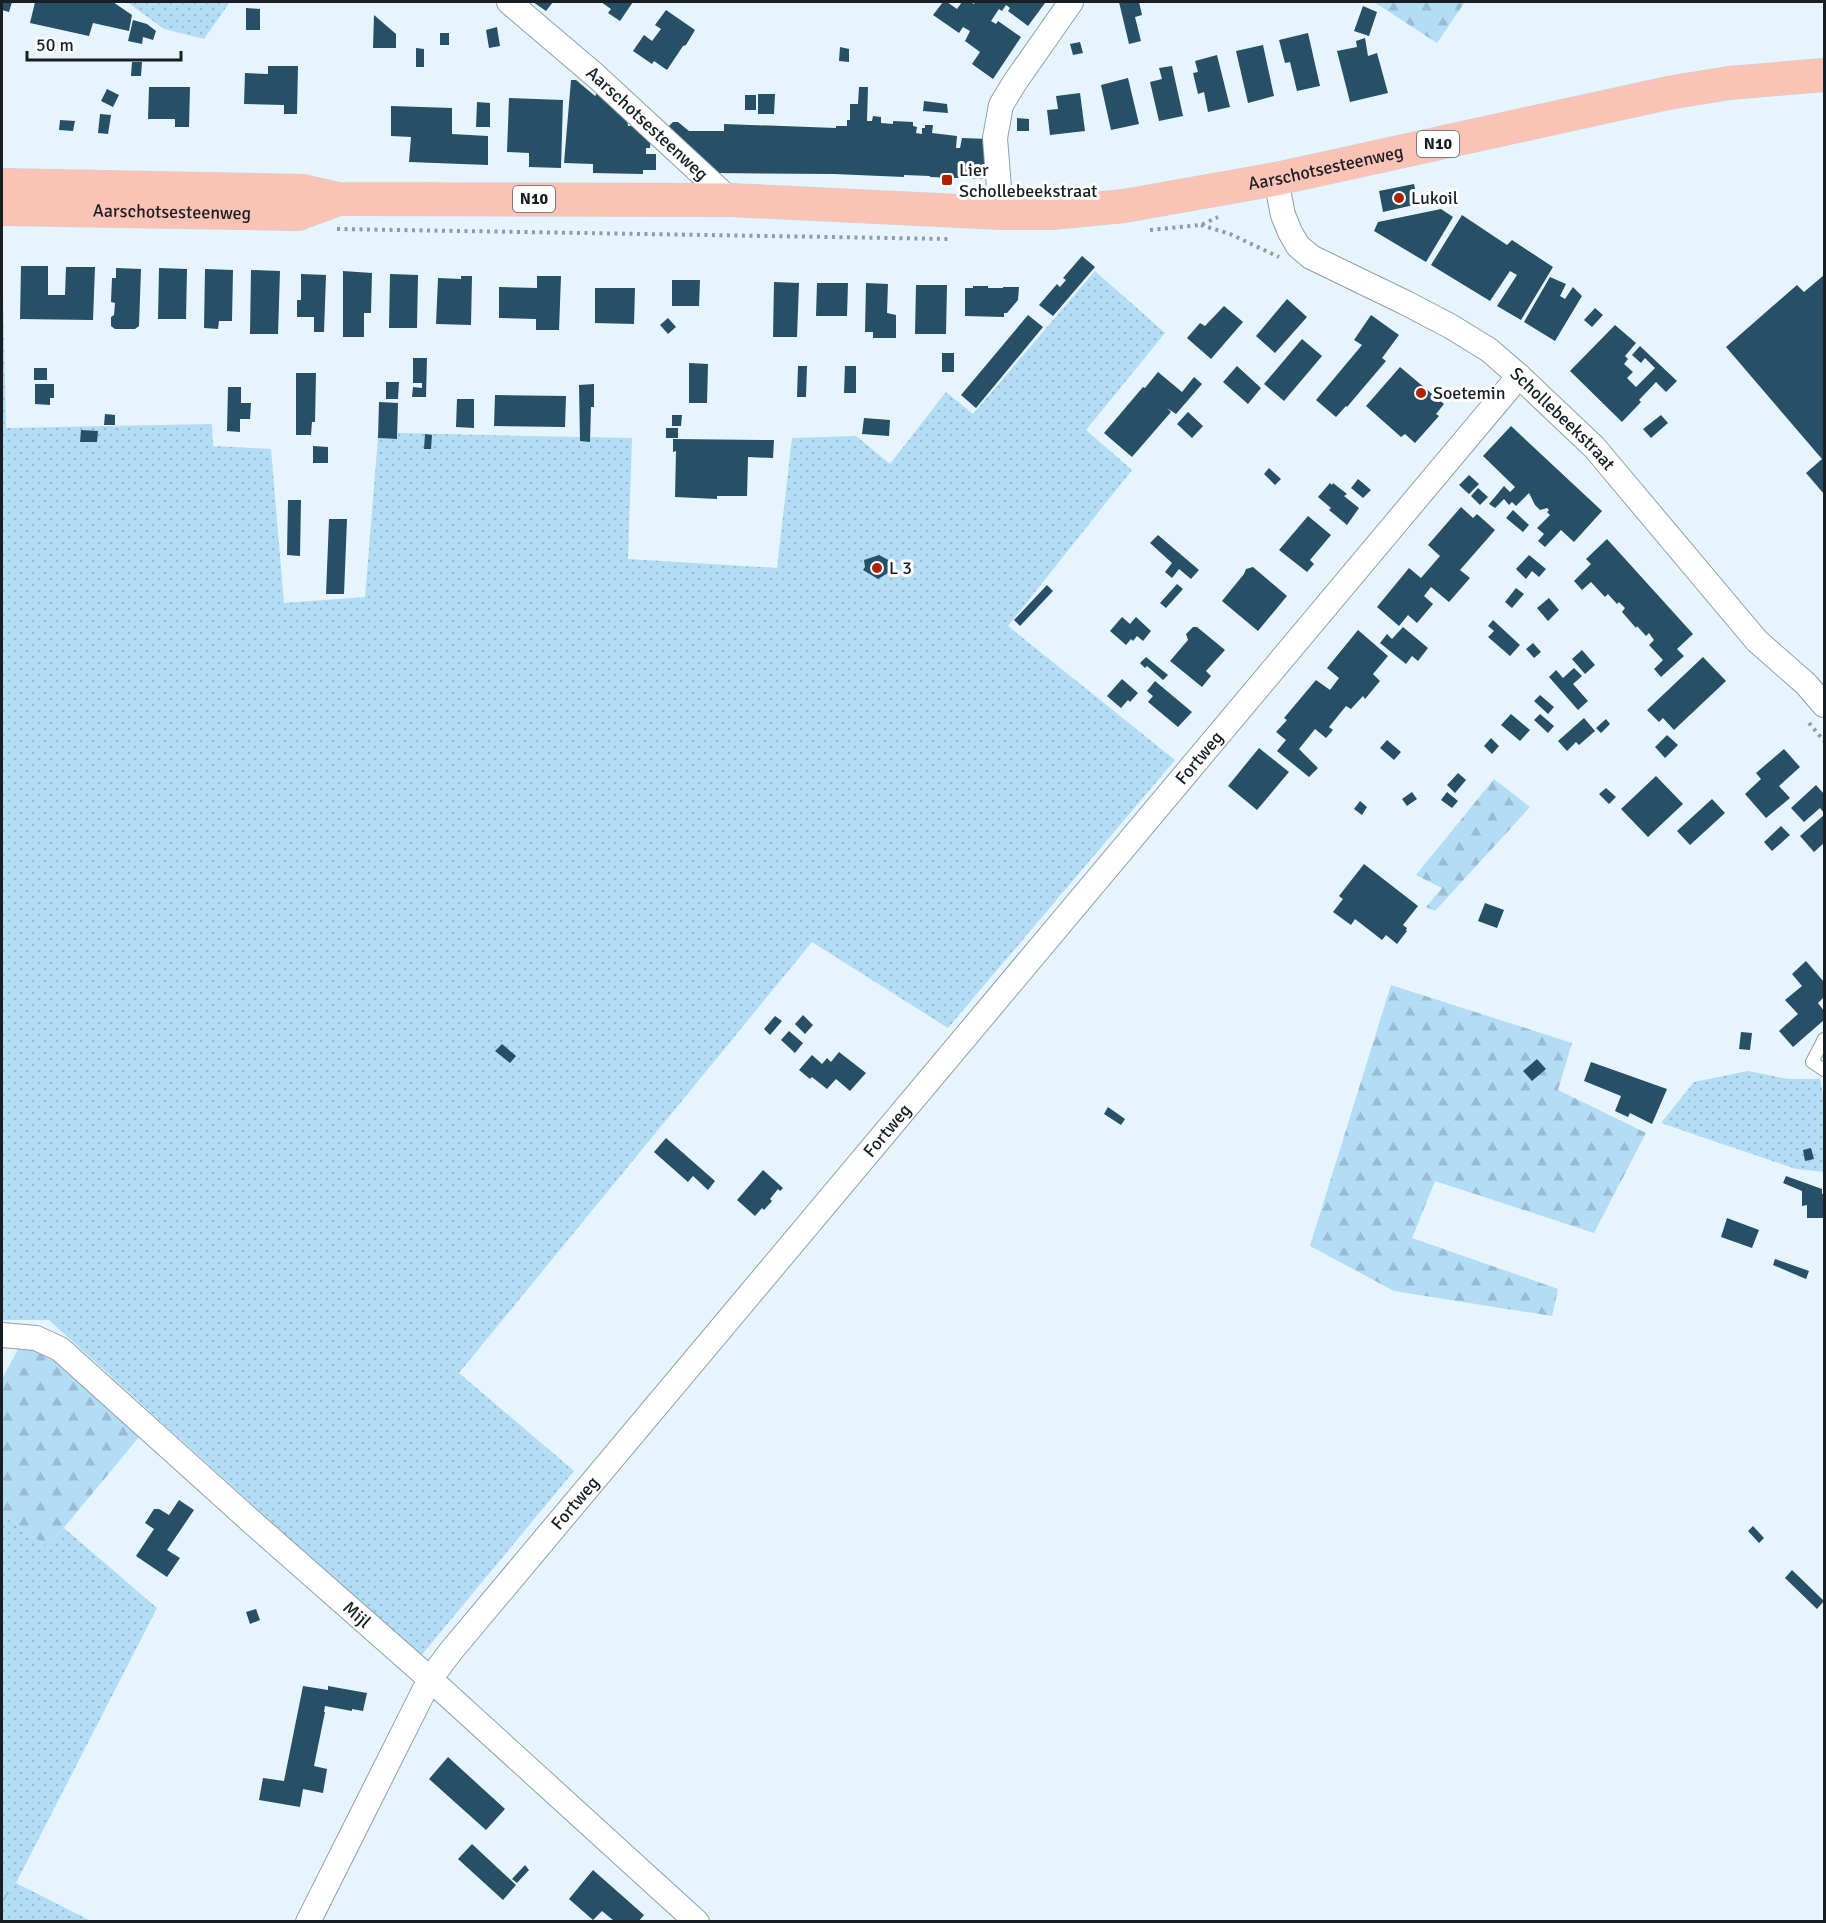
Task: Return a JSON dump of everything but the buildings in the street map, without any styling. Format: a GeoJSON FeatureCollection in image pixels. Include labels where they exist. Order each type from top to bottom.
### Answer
{"type":"FeatureCollection","features":[{"type":"Feature","properties":{"kind":"main road","name":"Aarschotsesteenweg"},"geometry":{"type":"LineString","coordinates":[[2,208],[336,214],[730,200],[1001,213],[1052,213],[1124,206],[1276,179],[1668,93],[1729,83],[1824,75]]}},
{"type":"Feature","properties":{"kind":"main road","name":"Aarschotsesteenweg"},"geometry":{"type":"LineString","coordinates":[[2,185],[303,191],[336,214]]}},
{"type":"Feature","properties":{"kind":"street","name":"Aarschotsesteenweg"},"geometry":{"type":"LineString","coordinates":[[509,2],[604,83],[730,200]]}},
{"type":"Feature","properties":{"kind":"street"},"geometry":{"type":"LineString","coordinates":[[1001,213],[994,138],[1001,105],[1014,82],[1071,2]]}},
{"type":"Feature","properties":{"kind":"street","name":"Schollebeekstraat"},"geometry":{"type":"LineString","coordinates":[[1276,179],[1283,215],[1298,246],[1311,257],[1450,326],[1489,350],[1519,376],[1594,447],[1757,641],[1806,684],[1824,705]]}},
{"type":"Feature","properties":{"kind":"street","name":"Fortweg"},"geometry":{"type":"LineString","coordinates":[[308,1922],[430,1679],[670,1389],[1519,376]]}},
{"type":"Feature","properties":{"kind":"street","name":"Mijl"},"geometry":{"type":"LineString","coordinates":[[2,1335],[36,1338],[60,1348],[697,1922]]}},
{"type":"Feature","properties":{"kind":"lane"},"geometry":{"type":"LineString","coordinates":[[1824,1039],[1812,1062],[1824,1070]]}},
{"type":"Feature","properties":{"kind":"path"},"geometry":{"type":"LineString","coordinates":[[336,214],[953,239]]}},
{"type":"Feature","properties":{"kind":"green space"},"geometry":{"type":"Polygon","coordinates":[[[127,2],[230,2],[204,39],[164,29],[127,2]]]}},
{"type":"Feature","properties":{"kind":"green space"},"geometry":{"type":"Polygon","coordinates":[[[1374,2],[1465,2],[1437,43],[1374,2]]]}},
{"type":"Feature","properties":{"kind":"green space"},"geometry":{"type":"Polygon","coordinates":[[[2,251],[6,428],[212,424],[213,446],[271,449],[284,603],[365,597],[378,438],[397,439],[398,433],[580,437],[580,441],[590,442],[590,437],[632,438],[628,559],[777,568],[792,438],[856,436],[890,464],[946,392],[973,414],[1095,271],[1165,333],[1086,430],[1132,470],[1008,626],[1175,760],[948,1028],[812,942],[459,1373],[574,1471],[420,1657],[49,1320],[2,1320],[2,251]]]}},
{"type":"Feature","properties":{"kind":"green space"},"geometry":{"type":"Polygon","coordinates":[[[1494,779],[1530,807],[1435,911],[1426,907],[1442,888],[1416,875],[1494,779]]]}},
{"type":"Feature","properties":{"kind":"green space"},"geometry":{"type":"Polygon","coordinates":[[[1391,985],[1572,1043],[1558,1090],[1646,1133],[1594,1233],[1435,1181],[1412,1238],[1558,1289],[1552,1316],[1394,1291],[1310,1246],[1391,985]]]}},
{"type":"Feature","properties":{"kind":"green space"},"geometry":{"type":"Polygon","coordinates":[[[1748,1071],[1788,1079],[1820,1079],[1824,1099],[1824,1172],[1796,1169],[1661,1123],[1694,1082],[1748,1071]]]}},
{"type":"Feature","properties":{"kind":"green space"},"geometry":{"type":"Polygon","coordinates":[[[21,1344],[47,1354],[139,1437],[48,1547],[2,1515],[2,1379],[21,1344]]]}},
{"type":"Feature","properties":{"kind":"green space"},"geometry":{"type":"Polygon","coordinates":[[[2,1515],[48,1547],[64,1528],[157,1608],[16,1883],[91,1921],[2,1921],[2,1904],[15,1883],[2,1874],[2,1515]]]}},
{"type":"Feature","properties":{"kind":"green space"},"geometry":{"type":"Polygon","coordinates":[[[2,1874],[15,1883],[2,1904],[2,1874]]]}},
{"type":"Feature","properties":{"kind":"place","name":"Lier Schollebeekstraat"},"geometry":{"type":"Point","coordinates":[947,180]}},
{"type":"Feature","properties":{"kind":"place","name":"Lukoil"},"geometry":{"type":"Point","coordinates":[1399,198]}},
{"type":"Feature","properties":{"kind":"place","name":"Soetemin"},"geometry":{"type":"Point","coordinates":[1421,393]}},
{"type":"Feature","properties":{"kind":"place","name":"L 3"},"geometry":{"type":"Point","coordinates":[877,568]}}]}
